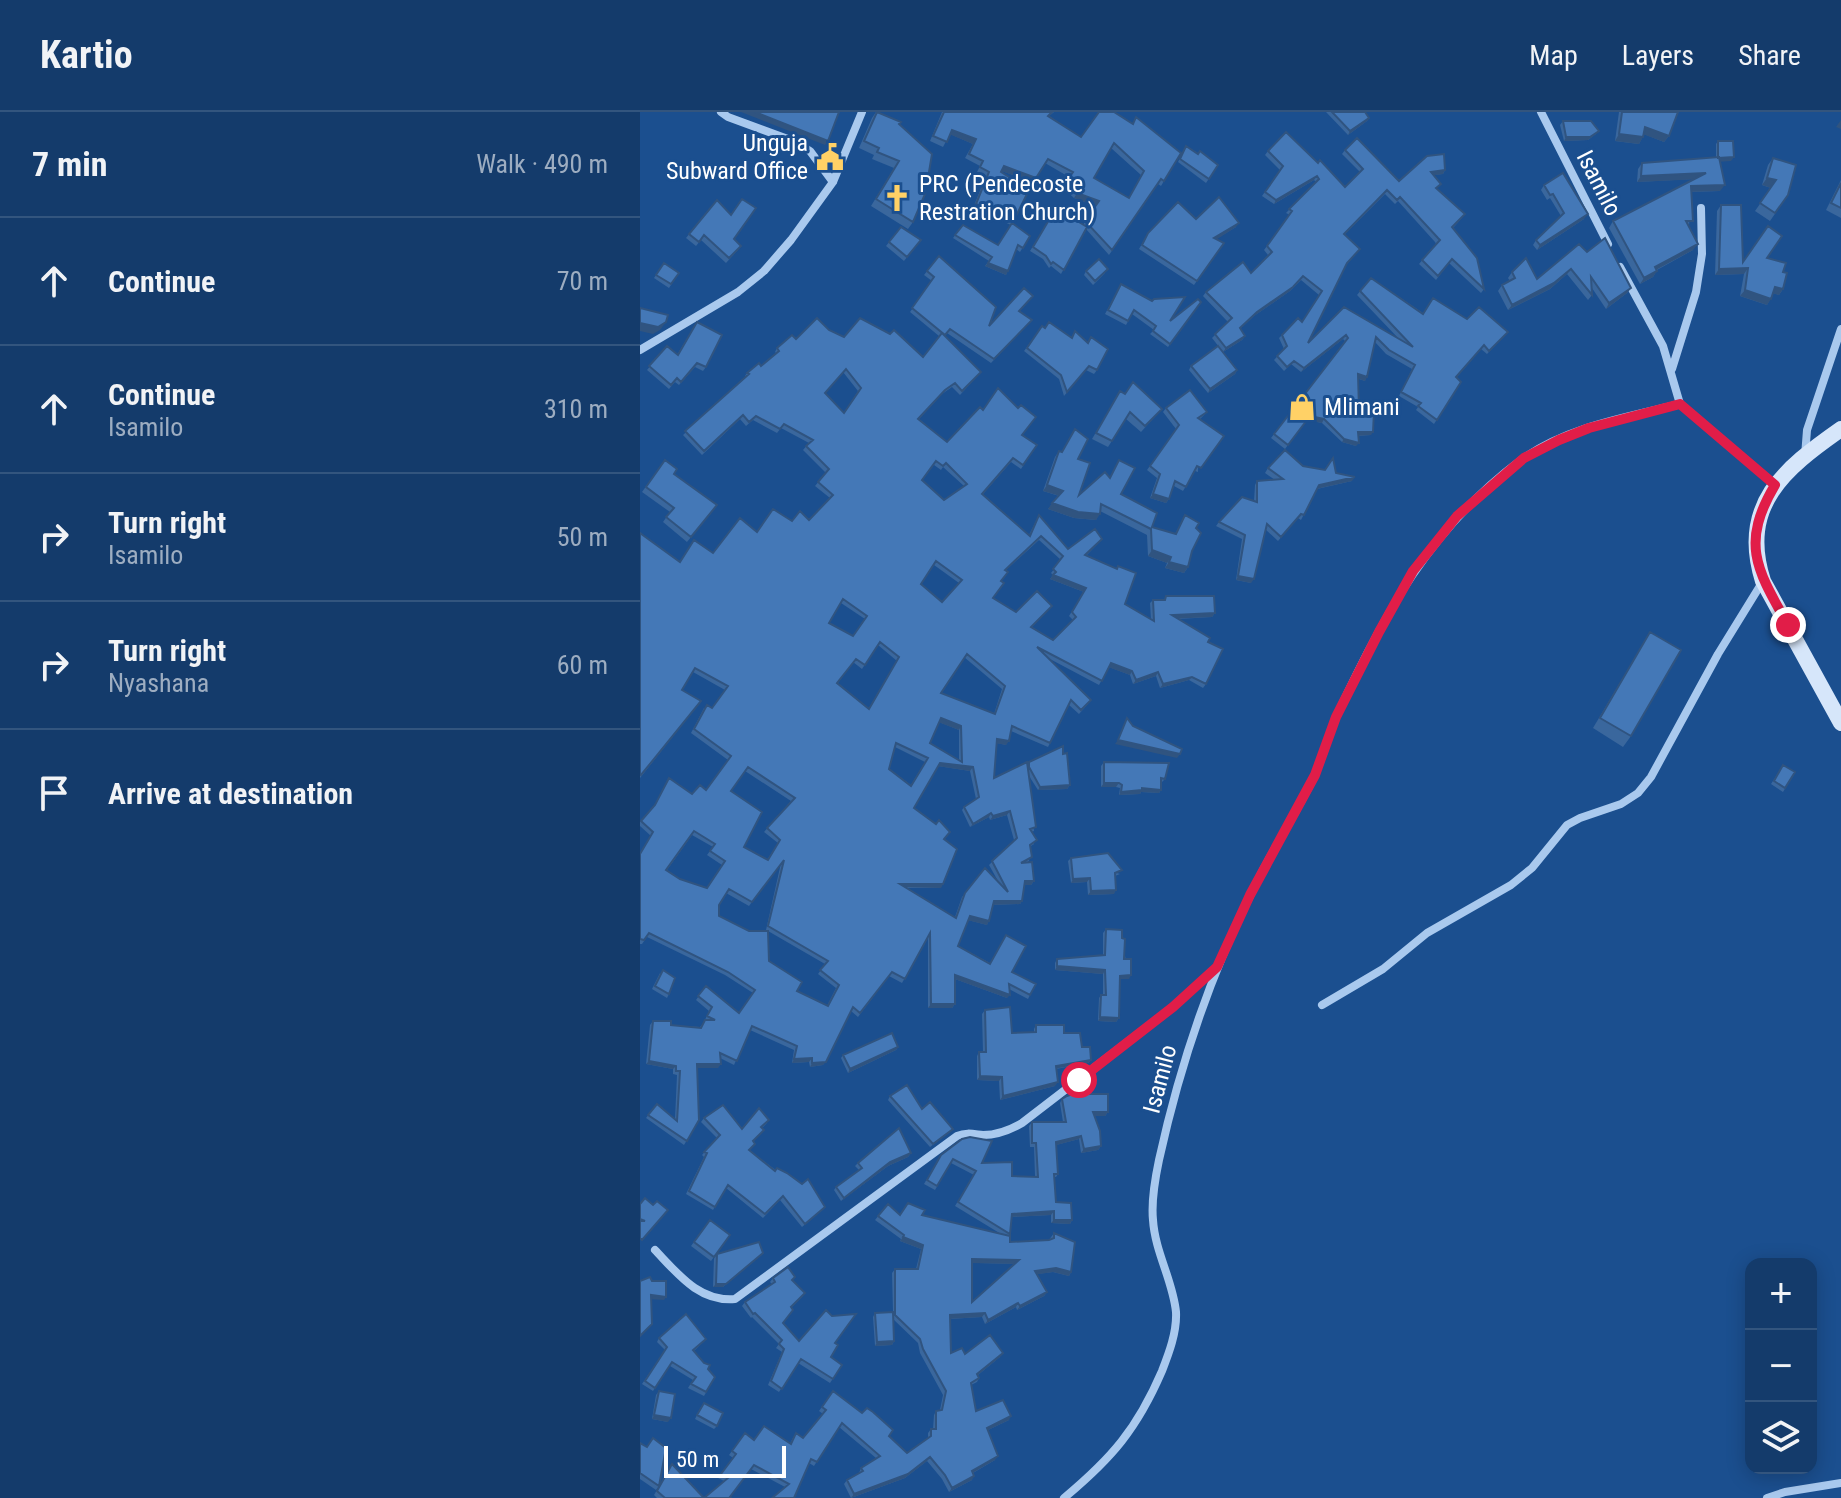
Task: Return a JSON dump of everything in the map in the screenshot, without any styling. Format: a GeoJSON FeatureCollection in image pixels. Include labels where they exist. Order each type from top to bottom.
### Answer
{"type":"FeatureCollection","features":[{"type":"Feature","properties":{"kind":"street"},"geometry":{"type":"LineString","coordinates":[[721,112],[796,142],[810,151],[833,182]]}},
{"type":"Feature","properties":{"kind":"street"},"geometry":{"type":"LineString","coordinates":[[640,350],[738,292],[764,271],[833,182],[862,112]]}},
{"type":"Feature","properties":{"kind":"street","name":"Isamilo"},"geometry":{"type":"LineString","coordinates":[[1064,1498],[1121,1445],[1138,1420],[1168,1356],[1176,1313],[1152,1222],[1153,1196],[1158,1161],[1190,1042],[1217,967],[1250,895],[1315,775],[1336,717],[1413,571],[1457,516],[1524,458],[1589,428],[1680,404],[1663,346],[1541,112]]}},
{"type":"Feature","properties":{"kind":"street"},"geometry":{"type":"LineString","coordinates":[[1672,370],[1696,292],[1702,254],[1701,208]]}},
{"type":"Feature","properties":{"kind":"street"},"geometry":{"type":"LineString","coordinates":[[1805,457],[1810,419],[1841,329]]}},
{"type":"Feature","properties":{"kind":"street"},"geometry":{"type":"LineString","coordinates":[[1680,404],[1775,485]]}},
{"type":"Feature","properties":{"kind":"street"},"geometry":{"type":"LineString","coordinates":[[1841,429],[1775,485],[1762,506],[1755,528],[1756,559],[1763,581],[1841,723]]}},
{"type":"Feature","properties":{"kind":"street"},"geometry":{"type":"LineString","coordinates":[[1322,1005],[1383,969],[1427,933],[1460,912],[1511,885],[1532,868],[1567,825],[1621,804],[1638,793],[1651,777],[1718,654],[1763,581]]}},
{"type":"Feature","properties":{"kind":"street"},"geometry":{"type":"LineString","coordinates":[[655,1250],[704,1295],[720,1300],[735,1299],[957,1136],[965,1133],[994,1134],[1022,1123],[1173,1007],[1217,967]]}},
{"type":"Feature","properties":{"kind":"street"},"geometry":{"type":"LineString","coordinates":[[1767,1498],[1841,1483]]}},
{"type":"Feature","properties":{"kind":"building"},"geometry":{"type":"Polygon","coordinates":[[[755,112],[839,112],[828,141],[755,112]]]}},
{"type":"Feature","properties":{"kind":"building"},"geometry":{"type":"Polygon","coordinates":[[[877,112],[901,122],[899,124],[932,154],[928,178],[931,179],[921,194],[925,194],[913,222],[876,199],[899,161],[877,152],[879,148],[864,141],[877,112]]]}},
{"type":"Feature","properties":{"kind":"building"},"geometry":{"type":"Polygon","coordinates":[[[944,112],[1052,112],[1048,116],[1081,137],[1099,112],[1114,112],[1133,124],[1136,117],[1181,153],[1112,250],[1085,221],[1099,201],[1077,193],[1066,182],[1073,172],[1048,159],[1036,178],[1004,166],[1001,172],[1029,190],[1014,220],[976,204],[989,172],[980,167],[983,161],[969,154],[976,139],[952,130],[947,142],[933,136],[944,112]],[[1114,143],[1094,178],[1129,198],[1144,171],[1114,143]]]}},
{"type":"Feature","properties":{"kind":"building"},"geometry":{"type":"Polygon","coordinates":[[[1332,112],[1365,112],[1369,118],[1350,131],[1332,112]]]}},
{"type":"Feature","properties":{"kind":"building"},"geometry":{"type":"Polygon","coordinates":[[[1622,112],[1678,112],[1669,136],[1645,127],[1643,137],[1619,134],[1622,112]]]}},
{"type":"Feature","properties":{"kind":"building"},"geometry":{"type":"Polygon","coordinates":[[[1563,121],[1591,121],[1599,131],[1590,137],[1566,137],[1563,121]]]}},
{"type":"Feature","properties":{"kind":"building"},"geometry":{"type":"Polygon","coordinates":[[[1286,132],[1318,163],[1320,160],[1345,187],[1363,169],[1345,150],[1357,138],[1399,181],[1427,156],[1444,154],[1445,170],[1431,172],[1441,184],[1436,188],[1465,214],[1452,227],[1477,258],[1484,289],[1452,259],[1438,276],[1422,260],[1440,240],[1400,197],[1397,200],[1387,190],[1344,234],[1360,249],[1347,263],[1308,343],[1344,307],[1413,347],[1360,291],[1371,278],[1423,314],[1433,298],[1467,319],[1479,307],[1508,332],[1489,351],[1484,345],[1456,377],[1461,382],[1437,420],[1418,406],[1421,403],[1401,392],[1415,365],[1389,350],[1376,337],[1367,377],[1358,374],[1359,409],[1374,411],[1373,432],[1358,432],[1359,443],[1344,439],[1324,419],[1310,416],[1288,445],[1274,434],[1348,338],[1346,335],[1304,368],[1294,361],[1287,367],[1277,356],[1287,346],[1282,335],[1298,318],[1302,322],[1322,291],[1303,276],[1240,328],[1245,336],[1226,348],[1215,334],[1232,318],[1206,292],[1243,262],[1251,273],[1272,252],[1267,246],[1292,211],[1289,209],[1319,179],[1317,176],[1276,200],[1265,192],[1283,166],[1268,151],[1286,132]]]}},
{"type":"Feature","properties":{"kind":"building"},"geometry":{"type":"Polygon","coordinates":[[[1718,141],[1733,141],[1734,157],[1718,158],[1718,141]]]}},
{"type":"Feature","properties":{"kind":"building"},"geometry":{"type":"Polygon","coordinates":[[[1186,146],[1198,154],[1200,151],[1218,165],[1209,179],[1180,159],[1186,146]]]}},
{"type":"Feature","properties":{"kind":"building"},"geometry":{"type":"Polygon","coordinates":[[[1719,157],[1725,185],[1691,186],[1693,221],[1686,221],[1698,244],[1655,267],[1657,271],[1644,278],[1613,221],[1706,173],[1641,176],[1642,163],[1719,157]]]}},
{"type":"Feature","properties":{"kind":"building"},"geometry":{"type":"Polygon","coordinates":[[[1773,158],[1796,165],[1788,195],[1775,213],[1760,203],[1776,180],[1767,178],[1773,158]]]}},
{"type":"Feature","properties":{"kind":"building"},"geometry":{"type":"Polygon","coordinates":[[[1563,173],[1588,214],[1540,245],[1536,240],[1564,213],[1544,185],[1563,173]]]}},
{"type":"Feature","properties":{"kind":"building"},"geometry":{"type":"Polygon","coordinates":[[[1841,183],[1841,208],[1831,203],[1841,183]]]}},
{"type":"Feature","properties":{"kind":"building"},"geometry":{"type":"Polygon","coordinates":[[[1219,197],[1239,223],[1214,238],[1224,243],[1197,281],[1142,245],[1148,233],[1178,202],[1196,219],[1219,197]]]}},
{"type":"Feature","properties":{"kind":"building"},"geometry":{"type":"Polygon","coordinates":[[[742,199],[756,208],[734,239],[741,246],[729,258],[704,235],[699,242],[689,234],[717,200],[731,215],[742,199]]]}},
{"type":"Feature","properties":{"kind":"building"},"geometry":{"type":"Polygon","coordinates":[[[1721,205],[1741,205],[1743,262],[1768,226],[1782,236],[1767,258],[1786,263],[1783,272],[1787,273],[1783,289],[1775,287],[1771,299],[1745,290],[1748,268],[1719,269],[1721,205]]]}},
{"type":"Feature","properties":{"kind":"building"},"geometry":{"type":"Polygon","coordinates":[[[1056,208],[1087,227],[1064,270],[1053,262],[1051,264],[1033,247],[1056,208]]]}},
{"type":"Feature","properties":{"kind":"building"},"geometry":{"type":"Polygon","coordinates":[[[1012,223],[1030,236],[1023,248],[1018,245],[1008,271],[988,263],[992,257],[955,235],[963,225],[998,245],[1012,223]]]}},
{"type":"Feature","properties":{"kind":"building"},"geometry":{"type":"Polygon","coordinates":[[[901,227],[921,240],[907,257],[889,242],[901,227]]]}},
{"type":"Feature","properties":{"kind":"building"},"geometry":{"type":"Polygon","coordinates":[[[1605,238],[1631,288],[1609,303],[1591,277],[1592,295],[1571,269],[1554,283],[1512,305],[1502,285],[1515,278],[1512,272],[1526,258],[1537,279],[1579,244],[1587,252],[1605,238]]]}},
{"type":"Feature","properties":{"kind":"building"},"geometry":{"type":"Polygon","coordinates":[[[939,256],[996,307],[989,326],[1024,288],[1033,296],[1019,311],[1032,320],[994,359],[950,329],[945,335],[912,308],[934,277],[927,271],[939,256]]]}},
{"type":"Feature","properties":{"kind":"building"},"geometry":{"type":"Polygon","coordinates":[[[1099,259],[1108,269],[1095,281],[1086,271],[1099,259]]]}},
{"type":"Feature","properties":{"kind":"building"},"geometry":{"type":"Polygon","coordinates":[[[664,263],[679,273],[671,284],[656,275],[664,263]]]}},
{"type":"Feature","properties":{"kind":"building"},"geometry":{"type":"Polygon","coordinates":[[[1121,284],[1152,301],[1185,297],[1170,321],[1198,299],[1201,302],[1170,344],[1153,331],[1156,326],[1134,310],[1128,321],[1108,310],[1121,284]]]}},
{"type":"Feature","properties":{"kind":"building"},"geometry":{"type":"Polygon","coordinates":[[[640,308],[668,315],[666,322],[658,327],[640,323],[640,308]]]}},
{"type":"Feature","properties":{"kind":"building"},"geometry":{"type":"Polygon","coordinates":[[[817,318],[829,330],[844,337],[860,318],[890,334],[894,330],[923,357],[942,333],[981,372],[962,391],[955,383],[945,390],[918,419],[947,442],[980,407],[983,410],[998,388],[1018,408],[1021,405],[1036,417],[1022,435],[1037,445],[1023,465],[1013,458],[982,494],[1030,536],[1039,515],[1068,549],[1095,529],[1102,539],[1085,555],[1117,569],[1118,566],[1136,573],[1125,604],[1154,621],[1153,600],[1165,600],[1166,596],[1214,596],[1215,613],[1172,615],[1210,638],[1208,642],[1223,649],[1206,684],[1192,677],[1163,684],[1158,672],[1136,680],[1132,671],[1111,663],[1102,681],[1037,647],[1091,700],[1081,710],[1071,700],[1050,743],[1012,726],[1009,741],[997,739],[994,778],[1027,762],[1036,827],[1030,829],[1037,840],[1030,845],[1032,857],[1021,863],[1032,862],[1034,881],[1025,881],[1022,901],[994,901],[989,921],[970,916],[958,946],[990,964],[1006,935],[1026,946],[1012,972],[1036,984],[1030,995],[1009,984],[1010,995],[955,975],[955,1004],[931,1004],[930,933],[905,979],[892,972],[860,1013],[853,1007],[826,1062],[812,1063],[812,1058],[794,1059],[797,1046],[752,1026],[737,1061],[720,1053],[721,1064],[697,1064],[699,1120],[687,1141],[648,1115],[657,1104],[677,1121],[680,1071],[676,1071],[676,1066],[649,1061],[653,1021],[671,1021],[671,1025],[701,1028],[705,1020],[715,1020],[707,1016],[712,1007],[698,996],[706,986],[739,1013],[755,990],[728,972],[649,933],[644,940],[640,939],[640,854],[653,832],[641,821],[655,805],[669,778],[692,794],[700,785],[706,790],[731,756],[694,729],[707,705],[712,708],[728,686],[695,668],[682,690],[701,701],[640,774],[640,533],[680,562],[694,540],[713,553],[740,518],[757,532],[773,509],[792,521],[800,511],[809,520],[833,495],[818,482],[829,469],[806,446],[813,440],[784,424],[780,429],[756,416],[749,422],[743,415],[704,451],[685,431],[747,373],[779,351],[777,348],[792,335],[796,339],[817,318]],[[846,369],[825,393],[844,413],[861,388],[846,369]],[[936,461],[922,480],[944,500],[967,484],[946,463],[943,466],[936,461]],[[1041,536],[1005,570],[1008,572],[1001,581],[1004,583],[993,598],[1016,612],[1037,591],[1052,606],[1031,627],[1053,640],[1076,617],[1072,612],[1086,588],[1053,575],[1056,572],[1053,569],[1063,556],[1041,536]],[[936,561],[921,584],[942,602],[962,580],[936,561]],[[843,599],[829,623],[853,636],[867,616],[843,599]],[[880,642],[865,665],[856,659],[837,683],[869,709],[899,657],[880,642]],[[967,654],[941,693],[995,714],[1005,686],[967,654]],[[941,718],[930,743],[962,762],[961,726],[941,718]],[[896,743],[889,769],[911,786],[928,758],[896,743]],[[940,763],[914,808],[936,824],[939,820],[950,832],[944,839],[957,849],[943,884],[900,884],[956,918],[965,893],[985,868],[1008,892],[992,861],[1017,838],[1010,811],[993,816],[991,813],[973,824],[964,807],[979,797],[973,767],[940,763]],[[748,767],[731,791],[762,812],[744,847],[768,860],[780,840],[767,828],[795,798],[748,767]],[[694,831],[666,870],[680,879],[707,888],[725,861],[710,851],[715,844],[694,831]],[[784,860],[752,902],[729,889],[719,905],[719,916],[749,931],[768,931],[769,961],[802,982],[797,991],[828,1006],[839,985],[820,970],[828,961],[768,926],[784,860]]]}},
{"type":"Feature","properties":{"kind":"building"},"geometry":{"type":"Polygon","coordinates":[[[697,322],[722,335],[706,367],[697,363],[681,382],[677,378],[671,385],[649,366],[667,346],[678,355],[697,322]]]}},
{"type":"Feature","properties":{"kind":"building"},"geometry":{"type":"Polygon","coordinates":[[[1049,322],[1072,338],[1075,331],[1088,343],[1091,337],[1108,349],[1097,370],[1089,366],[1067,392],[1061,375],[1027,348],[1042,326],[1045,328],[1049,322]]]}},
{"type":"Feature","properties":{"kind":"building"},"geometry":{"type":"Polygon","coordinates":[[[1218,346],[1237,370],[1210,389],[1191,366],[1218,346]]]}},
{"type":"Feature","properties":{"kind":"building"},"geometry":{"type":"Polygon","coordinates":[[[1133,382],[1162,409],[1145,426],[1130,412],[1112,441],[1096,433],[1120,391],[1125,394],[1133,382]]]}},
{"type":"Feature","properties":{"kind":"building"},"geometry":{"type":"Polygon","coordinates":[[[1190,390],[1207,412],[1198,418],[1224,436],[1201,468],[1197,466],[1186,487],[1175,481],[1169,499],[1153,494],[1160,474],[1150,466],[1179,425],[1166,408],[1190,390]]]}},
{"type":"Feature","properties":{"kind":"building"},"geometry":{"type":"Polygon","coordinates":[[[1075,429],[1088,439],[1078,459],[1090,463],[1079,495],[1105,472],[1110,478],[1119,460],[1135,468],[1121,494],[1157,513],[1152,527],[1176,534],[1185,515],[1199,523],[1196,528],[1201,533],[1188,567],[1169,562],[1171,557],[1152,550],[1151,529],[1101,504],[1100,514],[1078,512],[1052,503],[1063,491],[1047,485],[1059,451],[1062,452],[1075,429]]]}},
{"type":"Feature","properties":{"kind":"building"},"geometry":{"type":"Polygon","coordinates":[[[1285,450],[1303,466],[1325,470],[1333,458],[1336,473],[1355,477],[1319,485],[1304,515],[1301,514],[1281,537],[1267,524],[1254,579],[1238,576],[1245,535],[1219,522],[1242,497],[1257,502],[1257,481],[1283,479],[1268,468],[1285,450]]]}},
{"type":"Feature","properties":{"kind":"building"},"geometry":{"type":"Polygon","coordinates":[[[665,460],[677,469],[674,474],[717,505],[691,537],[666,517],[674,508],[646,487],[665,460]]]}},
{"type":"Feature","properties":{"kind":"building"},"geometry":{"type":"Polygon","coordinates":[[[1650,632],[1681,650],[1631,736],[1600,718],[1650,632]]]}},
{"type":"Feature","properties":{"kind":"building"},"geometry":{"type":"Polygon","coordinates":[[[1127,718],[1133,726],[1182,749],[1180,754],[1118,740],[1127,718]]]}},
{"type":"Feature","properties":{"kind":"building"},"geometry":{"type":"Polygon","coordinates":[[[1063,746],[1063,754],[1067,753],[1070,785],[1040,787],[1029,762],[1063,746]]]}},
{"type":"Feature","properties":{"kind":"building"},"geometry":{"type":"Polygon","coordinates":[[[1104,762],[1169,763],[1165,779],[1161,778],[1161,790],[1142,788],[1121,792],[1122,785],[1119,783],[1104,783],[1104,762]]]}},
{"type":"Feature","properties":{"kind":"building"},"geometry":{"type":"Polygon","coordinates":[[[1783,765],[1795,772],[1785,788],[1774,781],[1783,765]]]}},
{"type":"Feature","properties":{"kind":"building"},"geometry":{"type":"Polygon","coordinates":[[[1108,853],[1122,870],[1115,873],[1116,890],[1091,891],[1090,878],[1073,879],[1071,858],[1108,853]]]}},
{"type":"Feature","properties":{"kind":"building"},"geometry":{"type":"Polygon","coordinates":[[[1106,929],[1122,930],[1124,959],[1131,959],[1131,975],[1120,976],[1119,1018],[1100,1017],[1101,995],[1106,995],[1105,970],[1057,966],[1057,959],[1105,955],[1106,929]]]}},
{"type":"Feature","properties":{"kind":"building"},"geometry":{"type":"Polygon","coordinates":[[[663,970],[675,978],[669,994],[655,986],[663,970]]]}},
{"type":"Feature","properties":{"kind":"building"},"geometry":{"type":"Polygon","coordinates":[[[1010,1007],[1012,1033],[1036,1032],[1036,1025],[1064,1025],[1064,1033],[1080,1033],[1082,1047],[1090,1047],[1091,1060],[1056,1066],[1058,1082],[1003,1096],[1002,1077],[980,1076],[979,1052],[986,1052],[985,1010],[1010,1007]]]}},
{"type":"Feature","properties":{"kind":"building"},"geometry":{"type":"Polygon","coordinates":[[[892,1033],[898,1047],[850,1069],[843,1055],[892,1033]]]}},
{"type":"Feature","properties":{"kind":"building"},"geometry":{"type":"Polygon","coordinates":[[[907,1085],[922,1109],[930,1102],[953,1129],[933,1144],[890,1096],[907,1085]]]}},
{"type":"Feature","properties":{"kind":"building"},"geometry":{"type":"Polygon","coordinates":[[[1084,1090],[1085,1094],[1108,1094],[1108,1112],[1093,1112],[1100,1131],[1101,1146],[1084,1149],[1081,1136],[1056,1142],[1056,1202],[1071,1203],[1072,1220],[1054,1220],[1054,1211],[1012,1214],[1010,1234],[958,1202],[976,1171],[953,1159],[937,1186],[927,1180],[941,1155],[962,1139],[970,1137],[992,1141],[982,1163],[1012,1162],[1012,1176],[1038,1177],[1032,1122],[1066,1122],[1062,1099],[1084,1090]]]}},
{"type":"Feature","properties":{"kind":"building"},"geometry":{"type":"Polygon","coordinates":[[[723,1105],[742,1129],[759,1108],[769,1120],[761,1127],[764,1130],[749,1150],[775,1171],[777,1168],[802,1184],[808,1179],[825,1207],[805,1224],[783,1196],[765,1214],[728,1185],[715,1207],[689,1191],[707,1153],[704,1152],[720,1135],[704,1118],[723,1105]]]}},
{"type":"Feature","properties":{"kind":"building"},"geometry":{"type":"Polygon","coordinates":[[[899,1128],[911,1153],[890,1162],[844,1198],[836,1187],[862,1168],[858,1163],[899,1128]]]}},
{"type":"Feature","properties":{"kind":"building"},"geometry":{"type":"Polygon","coordinates":[[[645,1198],[653,1205],[657,1201],[668,1210],[642,1240],[640,1221],[645,1221],[640,1219],[640,1204],[645,1198]]]}},
{"type":"Feature","properties":{"kind":"building"},"geometry":{"type":"Polygon","coordinates":[[[908,1203],[925,1210],[922,1215],[1010,1236],[1010,1242],[1049,1240],[1054,1238],[1054,1233],[1075,1242],[1071,1272],[1056,1268],[1035,1271],[1047,1292],[1020,1306],[1018,1303],[988,1320],[985,1313],[950,1315],[951,1353],[962,1348],[965,1354],[990,1335],[1003,1353],[977,1374],[979,1378],[971,1383],[976,1411],[1003,1400],[1011,1416],[987,1428],[998,1456],[972,1471],[974,1476],[952,1488],[930,1457],[908,1474],[854,1494],[847,1480],[880,1456],[842,1423],[817,1462],[811,1459],[794,1498],[772,1498],[789,1484],[754,1465],[731,1498],[704,1498],[728,1478],[721,1474],[736,1454],[732,1451],[745,1433],[754,1440],[764,1426],[791,1444],[796,1433],[803,1438],[826,1410],[822,1407],[833,1391],[862,1413],[867,1408],[873,1412],[893,1430],[889,1436],[907,1453],[931,1436],[931,1429],[936,1429],[936,1411],[942,1410],[946,1391],[920,1339],[895,1315],[895,1269],[918,1269],[923,1245],[903,1237],[878,1216],[888,1204],[900,1215],[908,1203]],[[972,1259],[972,1302],[1019,1260],[972,1259]]]}},
{"type":"Feature","properties":{"kind":"building"},"geometry":{"type":"Polygon","coordinates":[[[710,1220],[730,1235],[714,1257],[694,1242],[710,1220]]]}},
{"type":"Feature","properties":{"kind":"building"},"geometry":{"type":"Polygon","coordinates":[[[759,1242],[763,1253],[726,1284],[716,1284],[717,1254],[759,1242]]]}},
{"type":"Feature","properties":{"kind":"building"},"geometry":{"type":"Polygon","coordinates":[[[788,1267],[795,1277],[792,1280],[805,1293],[791,1307],[793,1310],[783,1323],[799,1341],[826,1310],[832,1316],[856,1314],[835,1343],[838,1345],[831,1357],[842,1365],[833,1379],[801,1359],[782,1389],[771,1381],[784,1349],[779,1344],[782,1340],[753,1314],[745,1302],[775,1282],[773,1278],[788,1267]]]}},
{"type":"Feature","properties":{"kind":"building"},"geometry":{"type":"Polygon","coordinates":[[[650,1277],[652,1281],[666,1281],[666,1297],[651,1295],[652,1324],[640,1336],[640,1281],[650,1277]]]}},
{"type":"Feature","properties":{"kind":"building"},"geometry":{"type":"Polygon","coordinates":[[[893,1312],[894,1341],[877,1342],[875,1313],[893,1312]]]}},
{"type":"Feature","properties":{"kind":"building"},"geometry":{"type":"Polygon","coordinates":[[[686,1314],[706,1339],[693,1350],[704,1363],[710,1365],[708,1369],[715,1377],[706,1392],[691,1384],[696,1377],[672,1362],[655,1388],[645,1381],[667,1347],[659,1338],[686,1314]]]}},
{"type":"Feature","properties":{"kind":"building"},"geometry":{"type":"Polygon","coordinates":[[[659,1391],[675,1394],[671,1418],[654,1415],[659,1391]]]}},
{"type":"Feature","properties":{"kind":"building"},"geometry":{"type":"Polygon","coordinates":[[[704,1403],[723,1413],[717,1426],[697,1415],[704,1403]]]}},
{"type":"Feature","properties":{"kind":"building"},"geometry":{"type":"Polygon","coordinates":[[[653,1438],[666,1448],[659,1486],[640,1473],[640,1443],[647,1447],[653,1438]]]}},
{"type":"Feature","properties":{"kind":"building"},"geometry":{"type":"Polygon","coordinates":[[[672,1464],[704,1498],[665,1498],[657,1491],[672,1464]]]}},
{"type":"Feature","properties":{"kind":"place","name":"Unguja Subward Office"},"geometry":{"type":"Point","coordinates":[830,157]}},
{"type":"Feature","properties":{"kind":"place","name":"PRC (Pendecoste Restration Church)"},"geometry":{"type":"Point","coordinates":[897,198]}},
{"type":"Feature","properties":{"kind":"place","name":"Mlimani"},"geometry":{"type":"Point","coordinates":[1302,407]}},
{"type":"Feature","properties":{"kind":"route"},"geometry":{"type":"LineString","coordinates":[[1079,1080],[1173,1007],[1217,967],[1250,895],[1315,775],[1336,717],[1413,571],[1457,516],[1524,458],[1589,428],[1680,404],[1775,485],[1762,506],[1755,528],[1756,559],[1763,581],[1788,625]]}}]}
